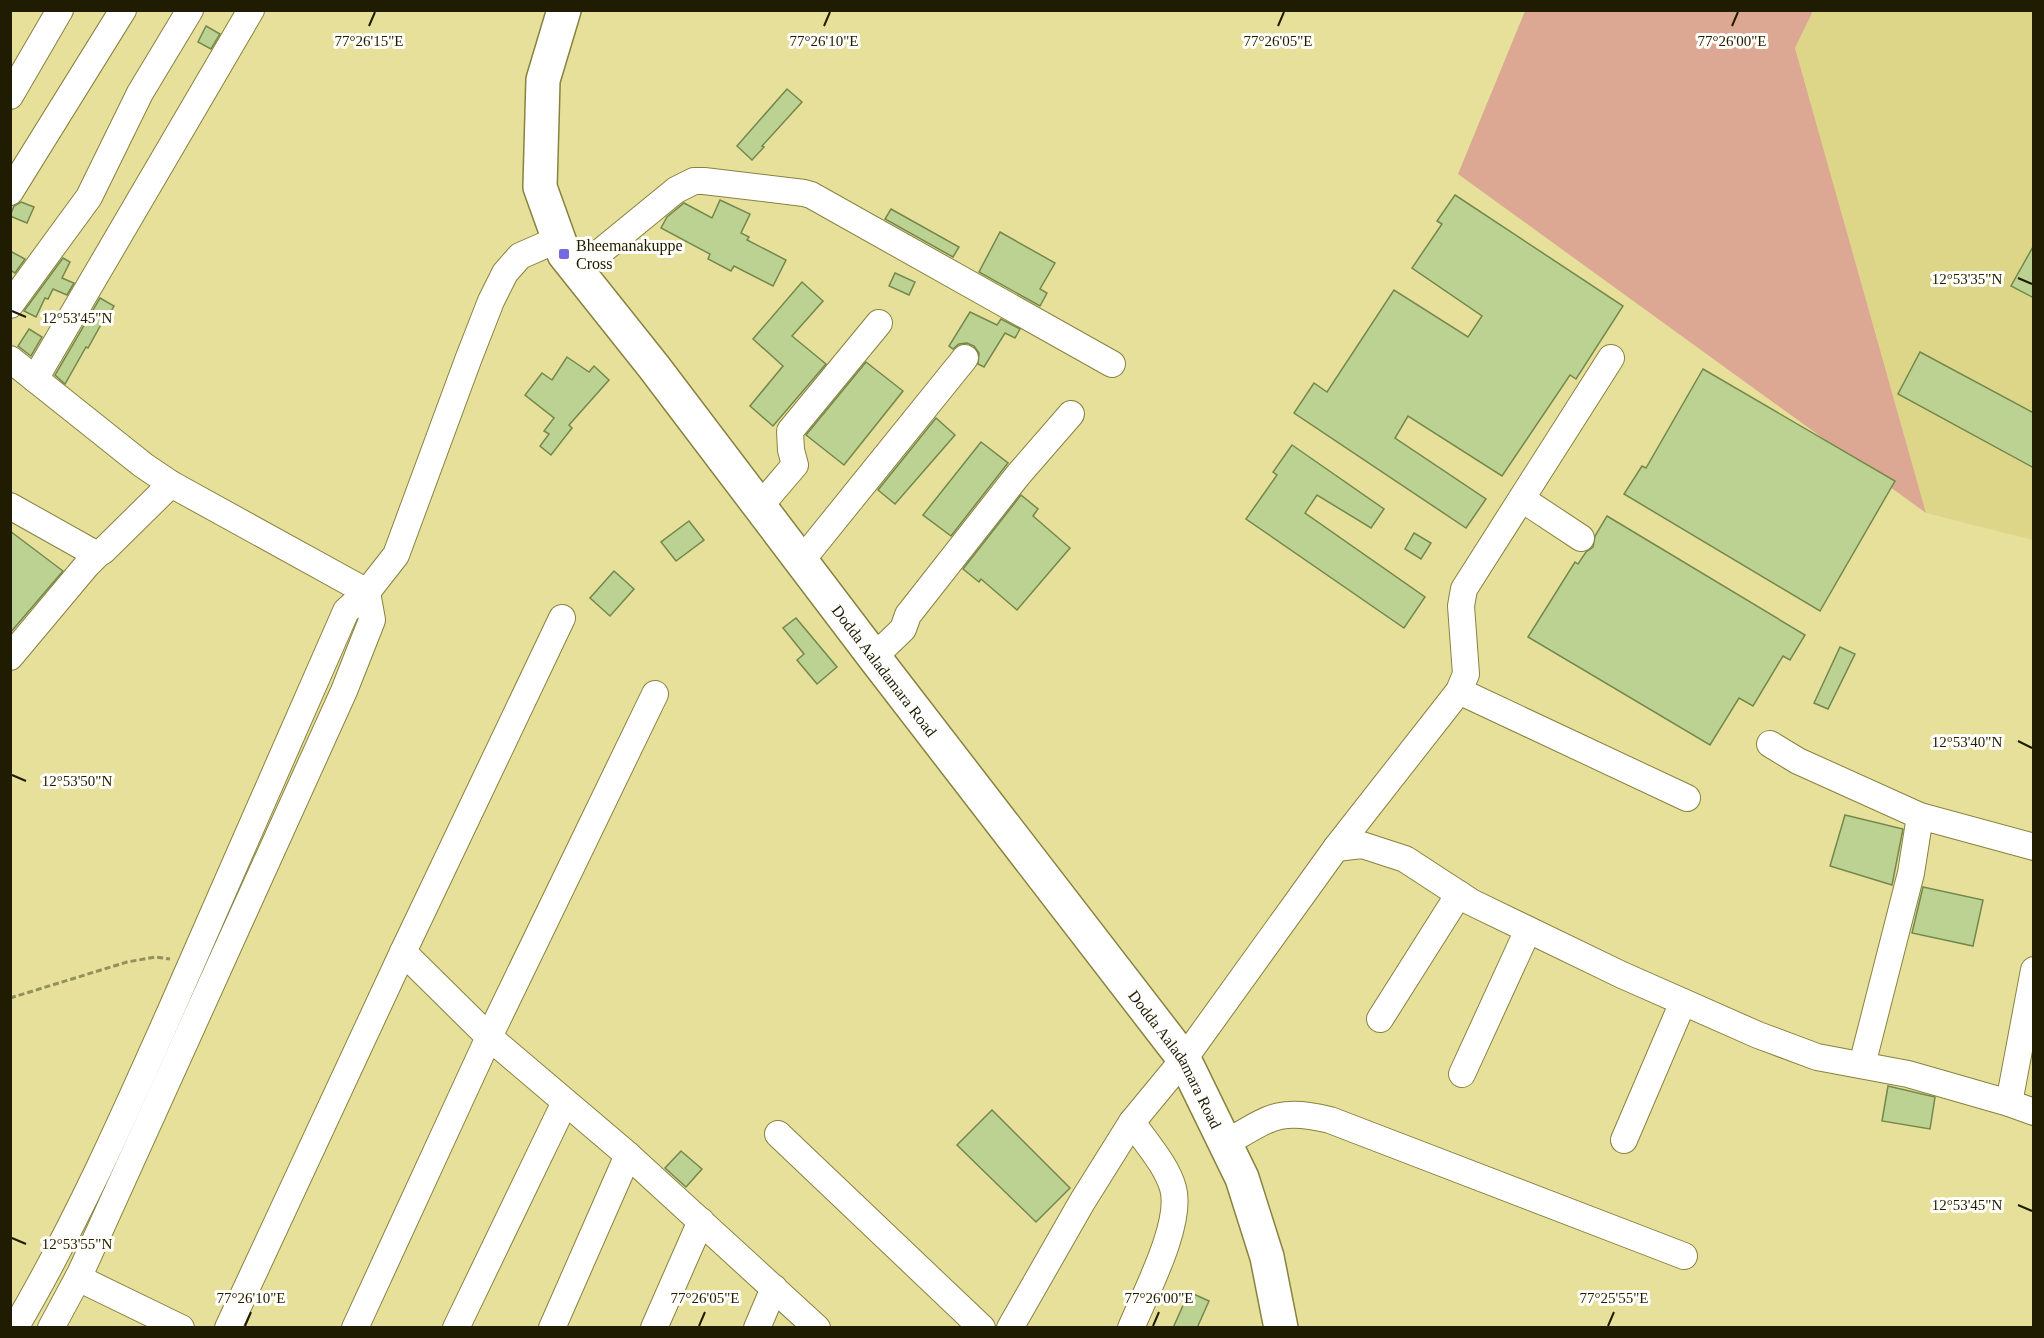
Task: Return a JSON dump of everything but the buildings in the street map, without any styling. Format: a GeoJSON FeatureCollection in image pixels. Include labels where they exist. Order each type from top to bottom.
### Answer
{"type":"FeatureCollection","features":[{"type":"Feature","properties":{"kind":"main road","name":"Dodda Aaladamara Road"},"geometry":{"type":"LineString","coordinates":[[564,10],[543,80],[540,188],[564,254],[802,560],[1184,1059],[1242,1178],[1267,1257],[1281,1328]]}},
{"type":"Feature","properties":{"kind":"street"},"geometry":{"type":"LineString","coordinates":[[10,96],[60,10]]}},
{"type":"Feature","properties":{"kind":"street"},"geometry":{"type":"LineString","coordinates":[[10,192],[123,10]]}},
{"type":"Feature","properties":{"kind":"street"},"geometry":{"type":"LineString","coordinates":[[10,305],[89,197],[140,93],[190,10]]}},
{"type":"Feature","properties":{"kind":"street"},"geometry":{"type":"LineString","coordinates":[[35,379],[250,10]]}},
{"type":"Feature","properties":{"kind":"street"},"geometry":{"type":"LineString","coordinates":[[578,271],[676,190],[694,181],[804,192],[1112,364]]}},
{"type":"Feature","properties":{"kind":"street"},"geometry":{"type":"LineString","coordinates":[[15,1328],[48,1272],[117,1131],[346,611],[367,592],[396,555],[472,350],[505,273],[520,256],[559,240]]}},
{"type":"Feature","properties":{"kind":"street"},"geometry":{"type":"LineString","coordinates":[[760,506],[795,465],[790,431],[879,324]]}},
{"type":"Feature","properties":{"kind":"street"},"geometry":{"type":"LineString","coordinates":[[802,560],[965,358]]}},
{"type":"Feature","properties":{"kind":"street"},"geometry":{"type":"LineString","coordinates":[[1010,1328],[1131,1122],[1184,1059],[1336,848],[1459,691],[1466,674],[1461,606],[1464,589],[1611,358]]}},
{"type":"Feature","properties":{"kind":"street"},"geometry":{"type":"LineString","coordinates":[[10,359],[143,465],[171,484],[367,592]]}},
{"type":"Feature","properties":{"kind":"street"},"geometry":{"type":"LineString","coordinates":[[874,657],[903,629],[908,615],[915,606],[1018,475],[1071,414]]}},
{"type":"Feature","properties":{"kind":"street"},"geometry":{"type":"LineString","coordinates":[[10,657],[87,565],[171,484]]}},
{"type":"Feature","properties":{"kind":"street"},"geometry":{"type":"LineString","coordinates":[[1522,499],[1581,537]]}},
{"type":"Feature","properties":{"kind":"street"},"geometry":{"type":"LineString","coordinates":[[10,506],[92,552],[99,553]]}},
{"type":"Feature","properties":{"kind":"street"},"geometry":{"type":"LineString","coordinates":[[51,1328],[78,1278],[344,691],[372,620],[367,592]]}},
{"type":"Feature","properties":{"kind":"street"},"geometry":{"type":"LineString","coordinates":[[228,1328],[562,618]]}},
{"type":"Feature","properties":{"kind":"street"},"geometry":{"type":"LineString","coordinates":[[1459,691],[1687,798]]}},
{"type":"Feature","properties":{"kind":"street"},"geometry":{"type":"LineString","coordinates":[[355,1328],[489,1037],[655,694]]}},
{"type":"Feature","properties":{"kind":"street"},"geometry":{"type":"LineString","coordinates":[[1770,744],[1798,761],[1920,816],[2034,847]]}},
{"type":"Feature","properties":{"kind":"street"},"geometry":{"type":"LineString","coordinates":[[1862,1065],[1911,873],[1920,816]]}},
{"type":"Feature","properties":{"kind":"street"},"geometry":{"type":"LineString","coordinates":[[1336,848],[1362,845],[1405,859],[1459,894],[1528,930],[1622,975],[1758,1035],[1817,1057],[1908,1074],[2034,1112]]}},
{"type":"Feature","properties":{"kind":"street"},"geometry":{"type":"LineString","coordinates":[[1380,1018],[1459,894]]}},
{"type":"Feature","properties":{"kind":"street"},"geometry":{"type":"LineString","coordinates":[[1462,1074],[1528,930]]}},
{"type":"Feature","properties":{"kind":"street"},"geometry":{"type":"LineString","coordinates":[[403,952],[489,1037],[628,1155],[817,1328]]}},
{"type":"Feature","properties":{"kind":"street"},"geometry":{"type":"LineString","coordinates":[[2009,1103],[2034,970]]}},
{"type":"Feature","properties":{"kind":"street"},"geometry":{"type":"LineString","coordinates":[[1624,1140],[1683,1002]]}},
{"type":"Feature","properties":{"kind":"street"},"geometry":{"type":"LineString","coordinates":[[456,1328],[565,1102]]}},
{"type":"Feature","properties":{"kind":"street"},"geometry":{"type":"LineString","coordinates":[[1226,1143],[1268,1118],[1290,1113],[1311,1115],[1330,1120],[1684,1256]]}},
{"type":"Feature","properties":{"kind":"street"},"geometry":{"type":"LineString","coordinates":[[1131,1122],[1167,1173],[1173,1190],[1175,1210],[1171,1230],[1131,1328]]}},
{"type":"Feature","properties":{"kind":"street"},"geometry":{"type":"LineString","coordinates":[[778,1134],[982,1328]]}},
{"type":"Feature","properties":{"kind":"street"},"geometry":{"type":"LineString","coordinates":[[552,1328],[628,1155]]}},
{"type":"Feature","properties":{"kind":"street"},"geometry":{"type":"LineString","coordinates":[[654,1328],[701,1221]]}},
{"type":"Feature","properties":{"kind":"street"},"geometry":{"type":"LineString","coordinates":[[78,1278],[181,1328]]}},
{"type":"Feature","properties":{"kind":"street"},"geometry":{"type":"LineString","coordinates":[[757,1328],[774,1288]]}},
{"type":"Feature","properties":{"kind":"path"},"geometry":{"type":"LineString","coordinates":[[10,998],[127,962],[156,957],[192,962]]}},
{"type":"Feature","properties":{"kind":"shaded area"},"geometry":{"type":"Polygon","coordinates":[[[1525,11],[1813,11],[1795,48],[1926,513],[1458,174],[1525,11]]]}},
{"type":"Feature","properties":{"kind":"shaded area"},"geometry":{"type":"Polygon","coordinates":[[[1813,11],[2033,11],[2033,540],[1926,513],[1795,48],[1813,11]]]}},
{"type":"Feature","properties":{"kind":"place","name":"Bheemanakuppe Cross"},"geometry":{"type":"Point","coordinates":[564,254]}}]}
